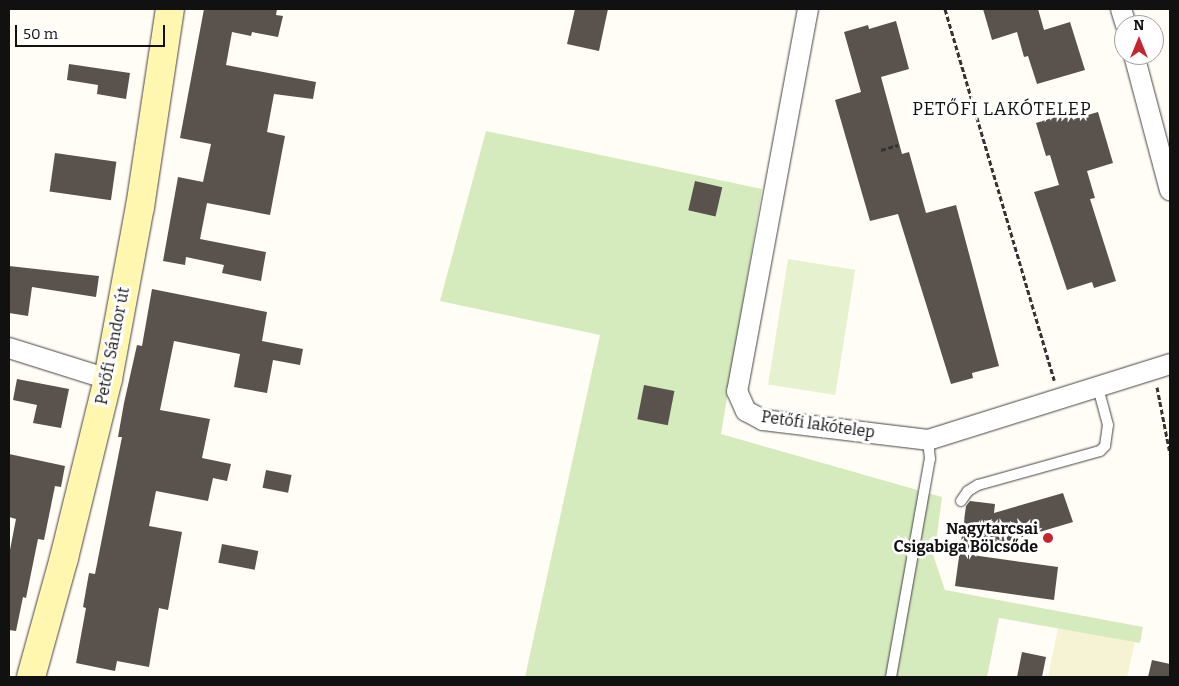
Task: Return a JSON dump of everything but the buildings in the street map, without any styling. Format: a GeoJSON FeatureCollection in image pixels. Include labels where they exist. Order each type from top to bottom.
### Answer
{"type":"FeatureCollection","features":[{"type":"Feature","properties":{"kind":"main road","name":"Petőfi Sándor út"},"geometry":{"type":"LineString","coordinates":[[31,677],[64,558],[108,379],[140,207],[170,9]]}},
{"type":"Feature","properties":{"kind":"street","name":"Petőfi lakótelep"},"geometry":{"type":"LineString","coordinates":[[808,9],[737,391],[740,402],[746,411],[763,420],[928,440],[1162,367]]}},
{"type":"Feature","properties":{"kind":"street"},"geometry":{"type":"LineString","coordinates":[[1137,65],[1170,190]]}},
{"type":"Feature","properties":{"kind":"street"},"geometry":{"type":"LineString","coordinates":[[9,348],[108,379]]}},
{"type":"Feature","properties":{"kind":"lane"},"geometry":{"type":"LineString","coordinates":[[961,501],[968,491],[978,485],[1100,451],[1105,446],[1108,425],[1098,387]]}},
{"type":"Feature","properties":{"kind":"lane"},"geometry":{"type":"LineString","coordinates":[[891,677],[930,459],[928,440]]}},
{"type":"Feature","properties":{"kind":"path"},"geometry":{"type":"LineString","coordinates":[[945,9],[1059,399]]}},
{"type":"Feature","properties":{"kind":"path"},"geometry":{"type":"LineString","coordinates":[[882,150],[898,145]]}},
{"type":"Feature","properties":{"kind":"path"},"geometry":{"type":"LineString","coordinates":[[1162,367],[1170,454]]}},
{"type":"Feature","properties":{"kind":"shaded area"},"geometry":{"type":"Polygon","coordinates":[[[1058,628],[1135,642],[1127,677],[1048,677],[1058,628]]]}},
{"type":"Feature","properties":{"kind":"green space"},"geometry":{"type":"Polygon","coordinates":[[[486,131],[762,189],[721,434],[942,497],[934,558],[945,590],[1143,627],[1140,643],[999,618],[987,677],[525,677],[600,335],[440,301],[486,131]]]}},
{"type":"Feature","properties":{"kind":"green space"},"geometry":{"type":"Polygon","coordinates":[[[788,259],[855,270],[835,395],[768,384],[788,259]]]}},
{"type":"Feature","properties":{"kind":"place","name":"Nagytarcsai Csigabiga Bölcsőde"},"geometry":{"type":"Point","coordinates":[1048,538]}},
{"type":"Feature","properties":{"kind":"district","name":"PETŐFI LAKÓTELEP"},"geometry":{"type":"Point","coordinates":[1002,109]}}]}
